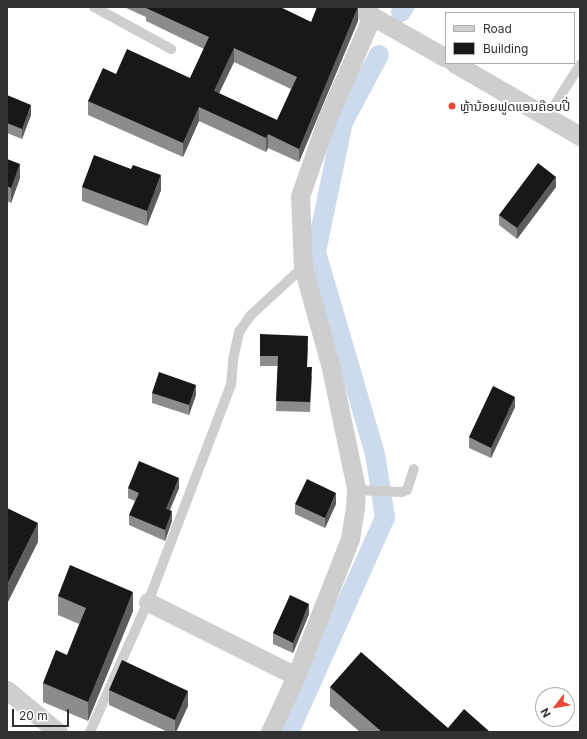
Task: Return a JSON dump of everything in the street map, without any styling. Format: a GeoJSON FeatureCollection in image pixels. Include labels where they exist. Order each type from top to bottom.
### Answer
{"type":"FeatureCollection","features":[{"type":"Feature","properties":{"kind":"street"},"geometry":{"type":"LineString","coordinates":[[270,732],[296,676],[350,539],[356,490],[330,368],[303,267],[300,196],[364,11],[445,57]]}},
{"type":"Feature","properties":{"kind":"street"},"geometry":{"type":"LineString","coordinates":[[456,64],[580,136]]}},
{"type":"Feature","properties":{"kind":"street"},"geometry":{"type":"LineString","coordinates":[[148,602],[296,676]]}},
{"type":"Feature","properties":{"kind":"street"},"geometry":{"type":"LineString","coordinates":[[7,690],[58,732]]}},
{"type":"Feature","properties":{"kind":"lane"},"geometry":{"type":"LineString","coordinates":[[94,7],[171,49]]}},
{"type":"Feature","properties":{"kind":"lane"},"geometry":{"type":"LineString","coordinates":[[547,117],[580,66]]}},
{"type":"Feature","properties":{"kind":"lane"},"geometry":{"type":"LineString","coordinates":[[90,732],[148,602],[231,385],[232,360],[240,332],[250,316],[303,267]]}},
{"type":"Feature","properties":{"kind":"lane"},"geometry":{"type":"LineString","coordinates":[[356,490],[396,493],[407,490],[414,469]]}},
{"type":"Feature","properties":{"kind":"building"},"geometry":{"type":"Polygon","coordinates":[[[280,7],[311,22],[317,7],[358,7],[299,149],[268,134],[266,138],[199,107],[183,143],[88,101],[103,68],[116,74],[127,49],[190,78],[209,37],[146,8],[280,7]],[[234,48],[214,91],[277,120],[297,77],[234,48]]]}},
{"type":"Feature","properties":{"kind":"building"},"geometry":{"type":"Polygon","coordinates":[[[7,95],[31,105],[22,129],[7,123],[7,95]]]}},
{"type":"Feature","properties":{"kind":"building"},"geometry":{"type":"Polygon","coordinates":[[[94,155],[131,169],[133,165],[161,175],[147,211],[82,187],[94,155]]]}},
{"type":"Feature","properties":{"kind":"building"},"geometry":{"type":"Polygon","coordinates":[[[7,159],[20,164],[11,188],[7,186],[7,159]]]}},
{"type":"Feature","properties":{"kind":"building"},"geometry":{"type":"Polygon","coordinates":[[[538,163],[556,177],[517,228],[499,215],[538,163]]]}},
{"type":"Feature","properties":{"kind":"building"},"geometry":{"type":"Polygon","coordinates":[[[260,334],[308,336],[307,367],[312,367],[310,402],[276,401],[278,356],[260,356],[260,334]]]}},
{"type":"Feature","properties":{"kind":"building"},"geometry":{"type":"Polygon","coordinates":[[[159,372],[196,385],[189,405],[152,393],[159,372]]]}},
{"type":"Feature","properties":{"kind":"building"},"geometry":{"type":"Polygon","coordinates":[[[493,386],[515,397],[491,448],[469,437],[493,386]]]}},
{"type":"Feature","properties":{"kind":"building"},"geometry":{"type":"Polygon","coordinates":[[[139,461],[179,478],[166,509],[172,511],[165,530],[129,515],[139,493],[128,488],[139,461]]]}},
{"type":"Feature","properties":{"kind":"building"},"geometry":{"type":"Polygon","coordinates":[[[307,479],[336,493],[325,518],[295,504],[307,479]]]}},
{"type":"Feature","properties":{"kind":"building"},"geometry":{"type":"Polygon","coordinates":[[[7,508],[38,523],[7,585],[7,508]]]}},
{"type":"Feature","properties":{"kind":"building"},"geometry":{"type":"Polygon","coordinates":[[[70,565],[133,592],[88,702],[43,683],[56,650],[67,655],[86,608],[58,596],[70,565]]]}},
{"type":"Feature","properties":{"kind":"building"},"geometry":{"type":"Polygon","coordinates":[[[290,595],[309,604],[293,643],[273,633],[290,595]]]}},
{"type":"Feature","properties":{"kind":"building"},"geometry":{"type":"Polygon","coordinates":[[[361,652],[448,728],[464,709],[490,732],[382,732],[330,687],[361,652]]]}},
{"type":"Feature","properties":{"kind":"building"},"geometry":{"type":"Polygon","coordinates":[[[122,660],[188,691],[175,720],[109,690],[122,660]]]}},
{"type":"Feature","properties":{"kind":"waterway"},"geometry":{"type":"LineString","coordinates":[[401,12],[404,7]]}},
{"type":"Feature","properties":{"kind":"waterway"},"geometry":{"type":"LineString","coordinates":[[289,732],[385,517],[375,454],[316,252],[343,122],[379,55]]}},
{"type":"Feature","properties":{"kind":"place","name":"ຫຼ້ານ້ອຍຟູດແອນຄ໊ອບປີ່"},"geometry":{"type":"Point","coordinates":[452,106]}}]}
